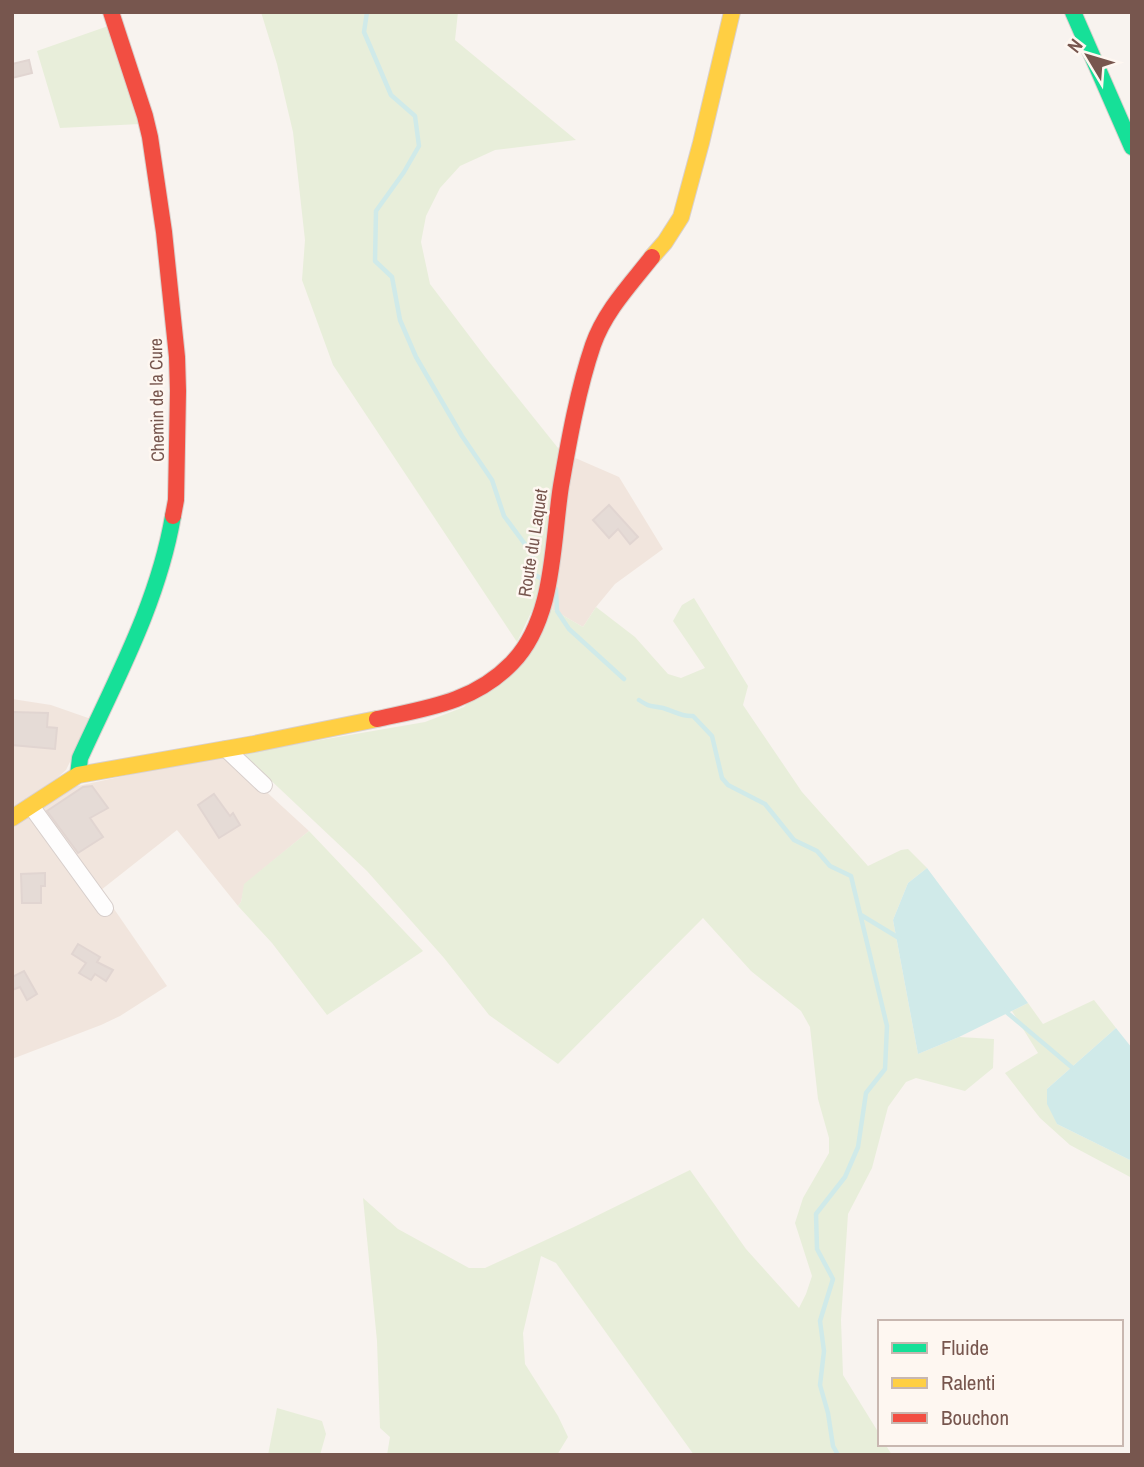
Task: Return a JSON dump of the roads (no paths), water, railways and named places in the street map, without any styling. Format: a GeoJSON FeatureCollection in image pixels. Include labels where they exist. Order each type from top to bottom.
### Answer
{"type":"FeatureCollection","features":[{"type":"Feature","properties":{"kind":"street","name":"Chemin de la Cure"},"geometry":{"type":"LineString","coordinates":[[78,775],[80,758],[147,613],[168,546],[176,500],[177,357],[164,232],[145,116],[111,12]]}},
{"type":"Feature","properties":{"kind":"street","name":"Route du Laquet"},"geometry":{"type":"LineString","coordinates":[[12,818],[78,775],[226,749],[443,705],[461,698],[502,671],[524,649],[538,620],[547,582],[562,485],[593,345],[614,305],[665,242],[681,217],[732,12]]}},
{"type":"Feature","properties":{"kind":"street"},"geometry":{"type":"LineString","coordinates":[[1073,12],[1132,147]]}},
{"type":"Feature","properties":{"kind":"street"},"geometry":{"type":"LineString","coordinates":[[226,749],[264,785]]}},
{"type":"Feature","properties":{"kind":"street"},"geometry":{"type":"LineString","coordinates":[[31,806],[105,908]]}},
{"type":"Feature","properties":{"kind":"water"},"geometry":{"type":"Polygon","coordinates":[[[927,868],[1028,1003],[918,1054],[893,920],[908,883],[927,868]]]}},
{"type":"Feature","properties":{"kind":"water"},"geometry":{"type":"Polygon","coordinates":[[[1116,1028],[1132,1048],[1132,1161],[1057,1124],[1047,1104],[1047,1089],[1116,1028]]]}},
{"type":"Feature","properties":{"kind":"waterway"},"geometry":{"type":"LineString","coordinates":[[367,12],[364,32],[391,95],[415,116],[419,146],[376,211],[375,261],[392,277],[400,320],[416,357],[462,436],[492,480],[504,516],[533,555],[528,565],[532,573],[542,579]]}},
{"type":"Feature","properties":{"kind":"waterway"},"geometry":{"type":"LineString","coordinates":[[556,589],[557,611],[569,629],[624,679]]}},
{"type":"Feature","properties":{"kind":"waterway"},"geometry":{"type":"LineString","coordinates":[[639,700],[685,716],[693,716],[712,736],[722,778],[728,785],[765,804],[794,840],[817,851],[830,866],[851,876],[887,1026],[885,1069],[866,1093],[858,1147],[845,1177],[816,1214],[817,1249],[833,1279],[820,1321],[824,1351],[820,1385],[833,1446],[838,1455]]}},
{"type":"Feature","properties":{"kind":"waterway"},"geometry":{"type":"LineString","coordinates":[[861,915],[899,938]]}},
{"type":"Feature","properties":{"kind":"waterway"},"geometry":{"type":"LineString","coordinates":[[1004,1010],[1075,1070]]}}]}
